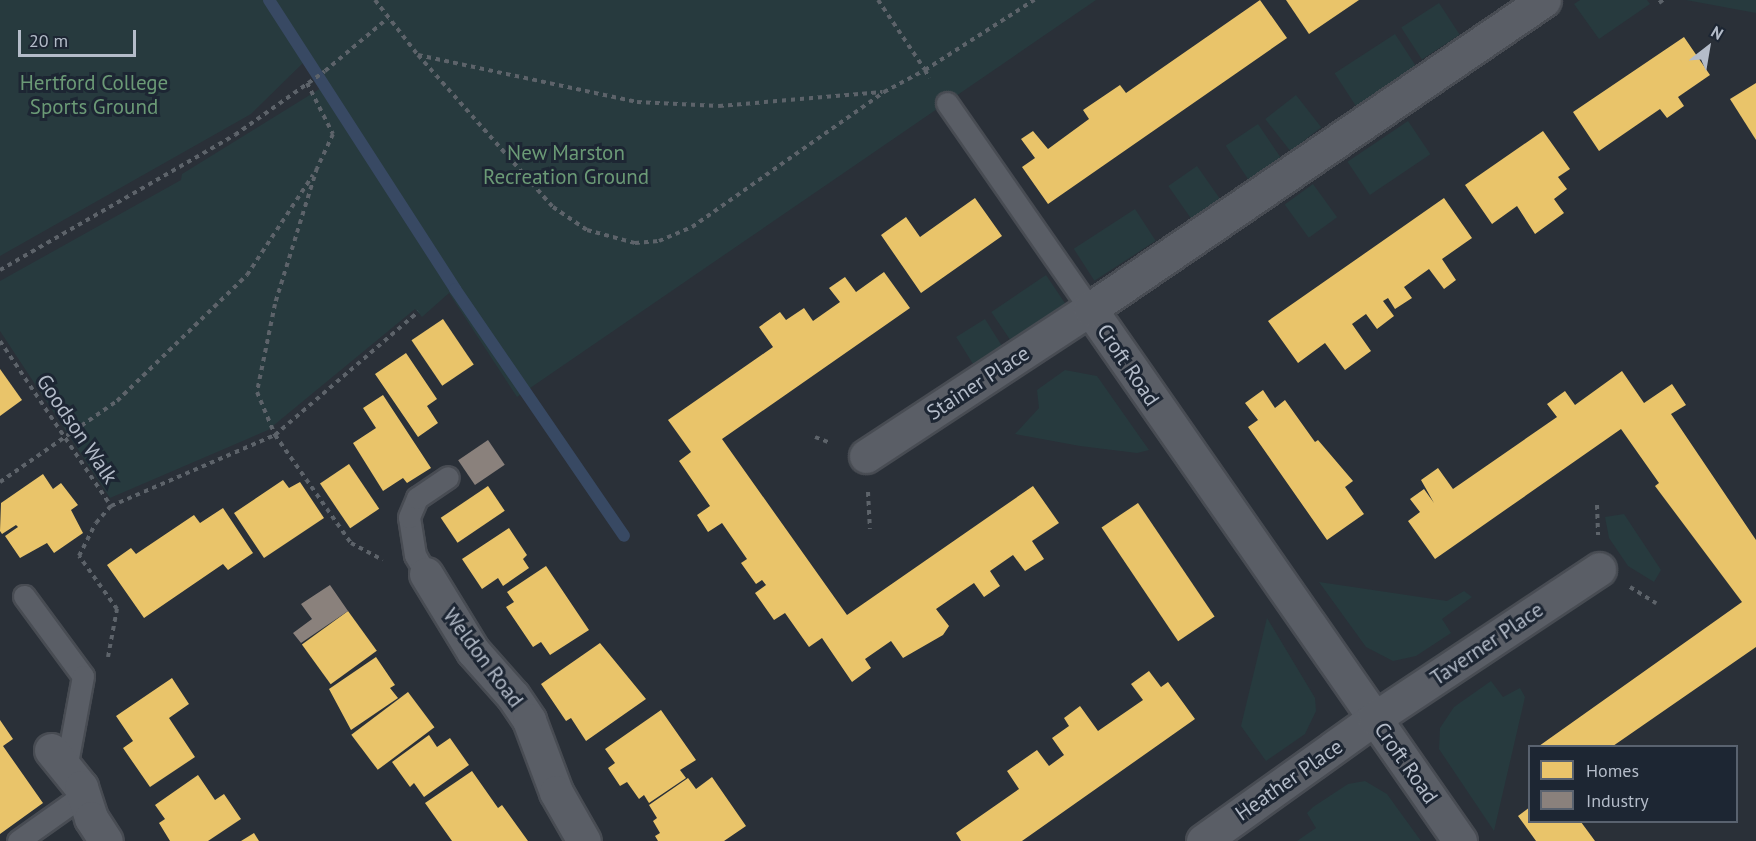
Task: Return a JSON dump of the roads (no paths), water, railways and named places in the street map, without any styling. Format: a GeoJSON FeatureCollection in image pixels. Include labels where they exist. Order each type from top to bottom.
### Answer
{"type":"FeatureCollection","features":[{"type":"Feature","properties":{"kind":"street","name":"Croft Road"},"geometry":{"type":"LineString","coordinates":[[1460,841],[1090,309],[1544,0]]}},
{"type":"Feature","properties":{"kind":"street","name":"Stainer Place"},"geometry":{"type":"LineString","coordinates":[[866,456],[1090,309]]}},
{"type":"Feature","properties":{"kind":"street","name":"Taverner Place"},"geometry":{"type":"LineString","coordinates":[[1375,718],[1599,569]]}},
{"type":"Feature","properties":{"kind":"street","name":"Weldon Road"},"geometry":{"type":"LineString","coordinates":[[426,574],[473,651],[513,696],[529,720],[556,792],[584,841]]}},
{"type":"Feature","properties":{"kind":"street","name":"Heather Place"},"geometry":{"type":"LineString","coordinates":[[1203,841],[1375,718]]}},
{"type":"Feature","properties":{"kind":"street"},"geometry":{"type":"LineString","coordinates":[[67,772],[106,841]]}},
{"type":"Feature","properties":{"kind":"lane"},"geometry":{"type":"LineString","coordinates":[[947,103],[1090,309]]}},
{"type":"Feature","properties":{"kind":"lane"},"geometry":{"type":"LineString","coordinates":[[426,574],[415,555],[409,517],[417,498],[448,477]]}},
{"type":"Feature","properties":{"kind":"lane"},"geometry":{"type":"LineString","coordinates":[[18,841],[67,772],[83,676],[24,596]]}},
{"type":"Feature","properties":{"kind":"waterway"},"geometry":{"type":"LineString","coordinates":[[269,0],[455,289],[624,536]]}},
{"type":"Feature","properties":{"kind":"park label","name":"Hertford College Sports Ground"},"geometry":{"type":"Point","coordinates":[94,95]}},
{"type":"Feature","properties":{"kind":"park label","name":"New Marston Recreation Ground"},"geometry":{"type":"Point","coordinates":[566,165]}}]}
